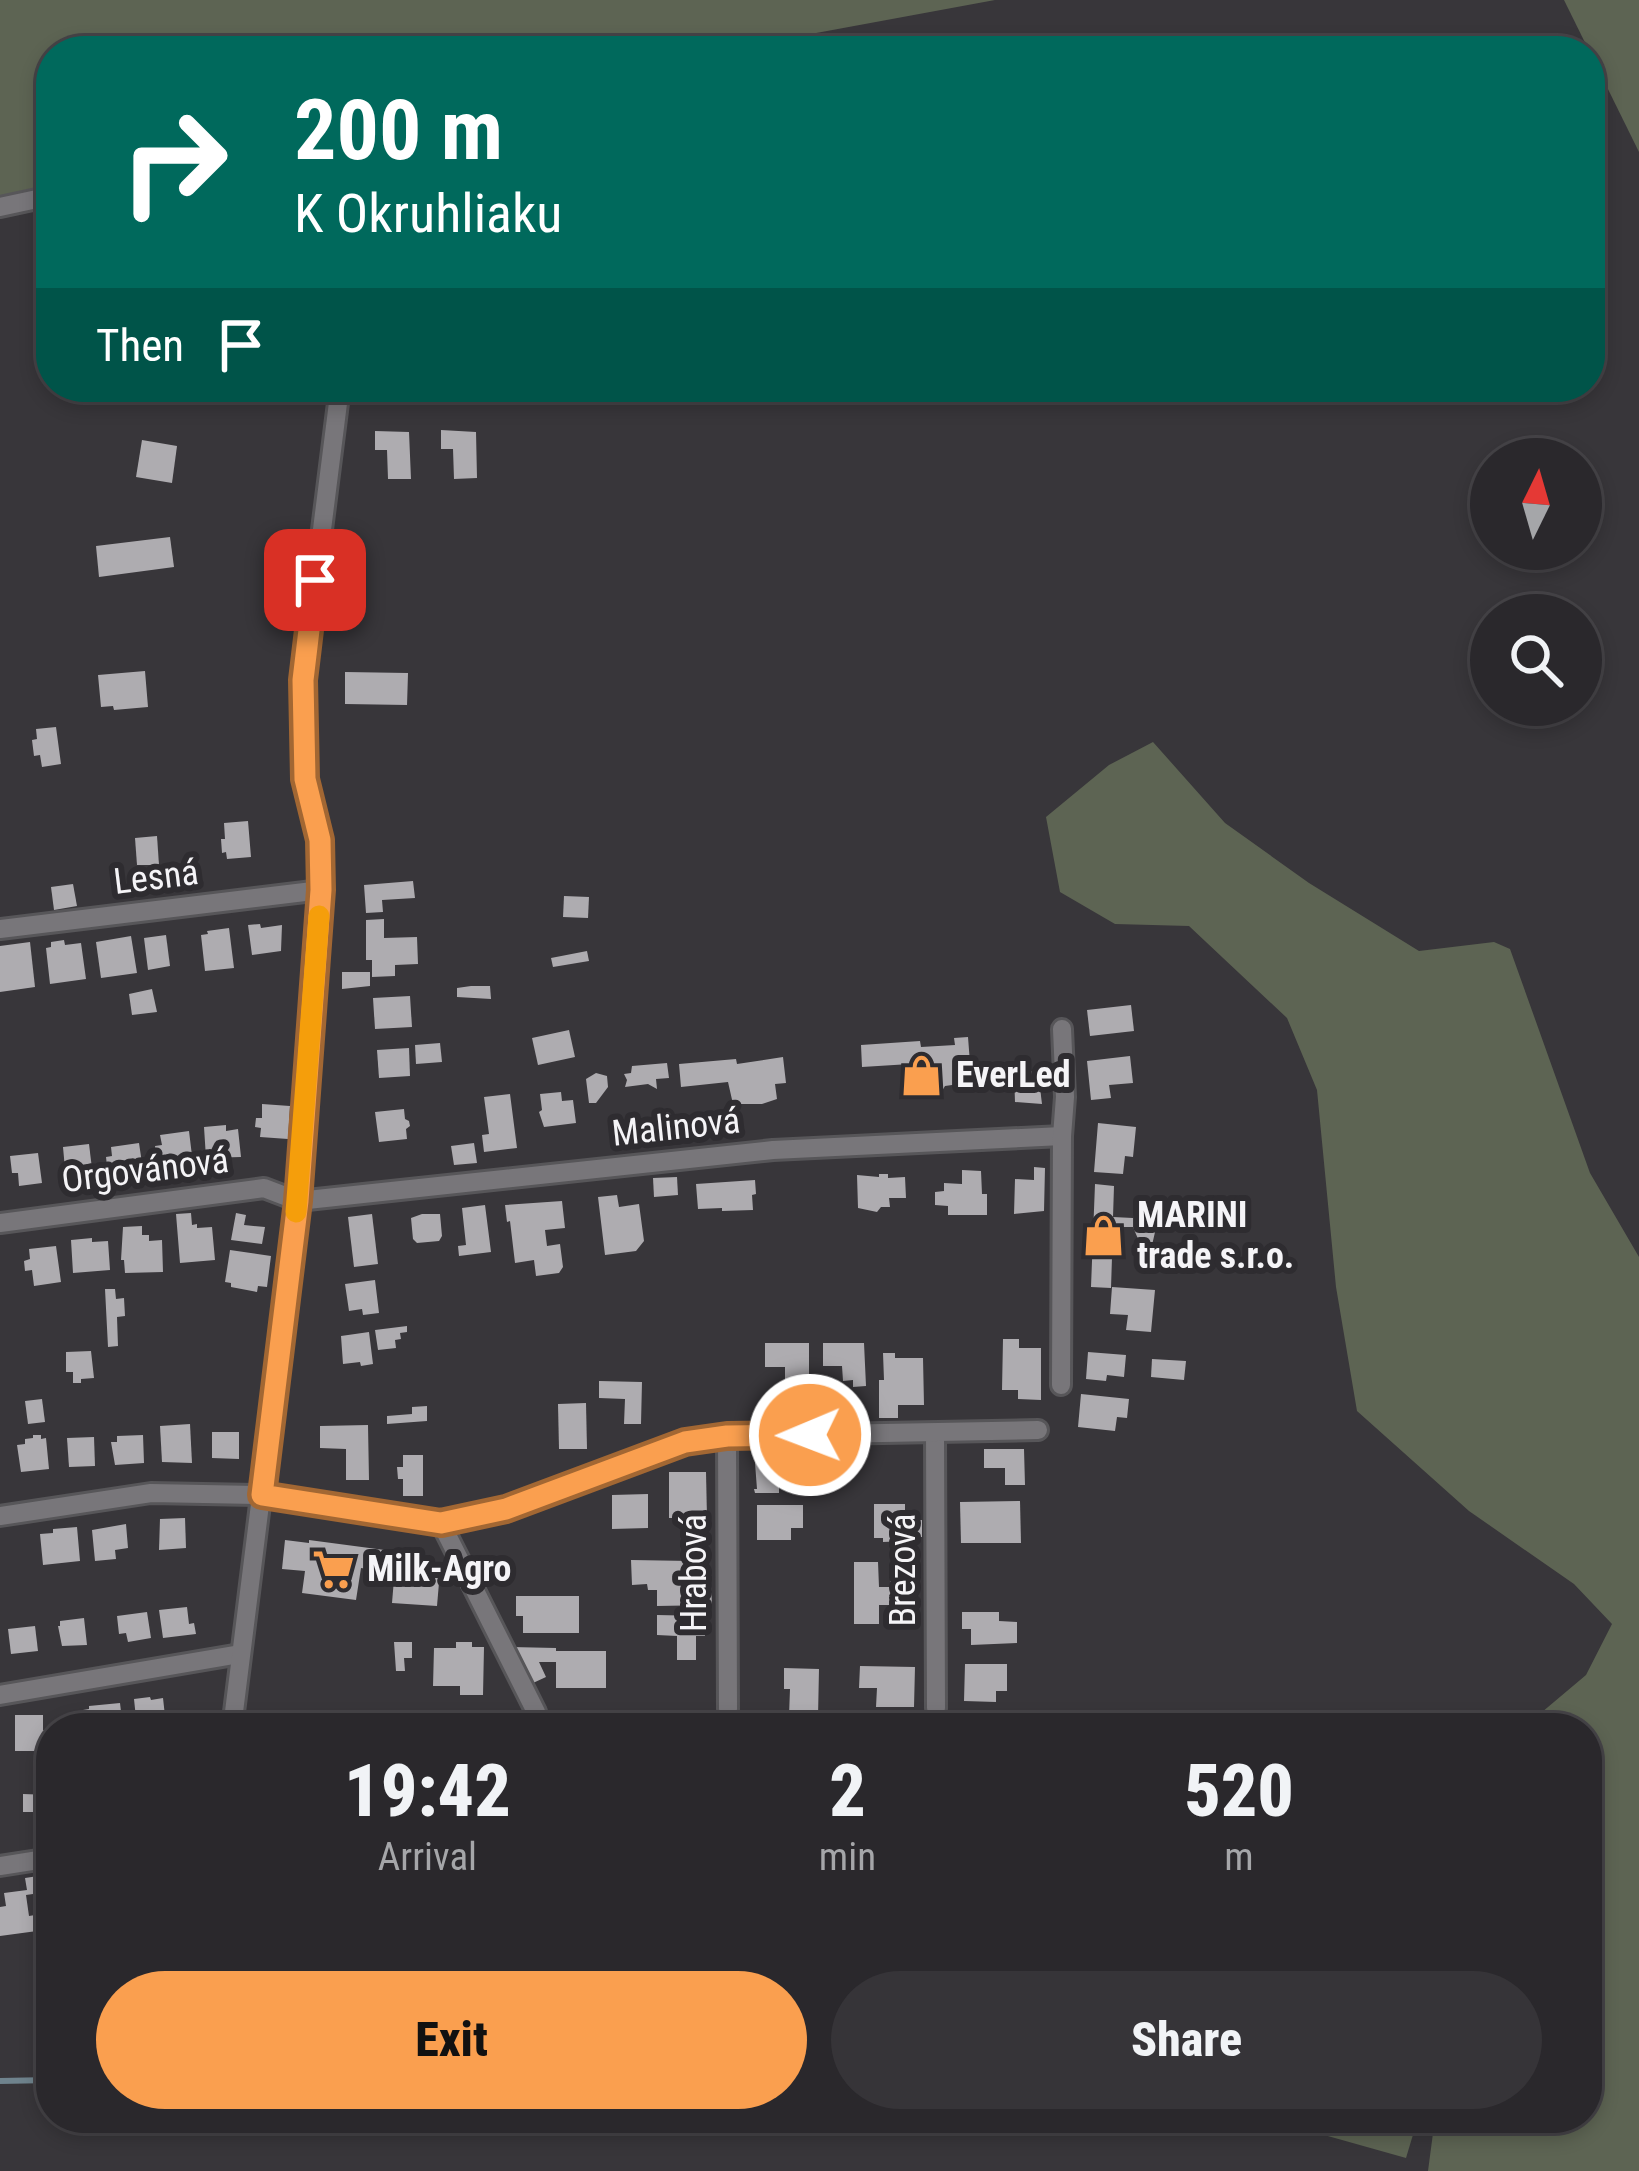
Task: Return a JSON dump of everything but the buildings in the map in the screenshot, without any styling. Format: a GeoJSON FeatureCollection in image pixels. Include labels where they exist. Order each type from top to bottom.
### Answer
{"type":"FeatureCollection","features":[{"type":"Feature","properties":{"kind":"street"},"geometry":{"type":"LineString","coordinates":[[0,206],[36,199]]}},
{"type":"Feature","properties":{"kind":"street"},"geometry":{"type":"LineString","coordinates":[[234,1713],[298,1201],[321,890],[320,840],[305,779],[303,680],[338,402]]}},
{"type":"Feature","properties":{"kind":"street","name":"Lesná"},"geometry":{"type":"LineString","coordinates":[[0,929],[321,890]]}},
{"type":"Feature","properties":{"kind":"street"},"geometry":{"type":"LineString","coordinates":[[1060,1385],[1062,1029]]}},
{"type":"Feature","properties":{"kind":"street","name":"Malinová"},"geometry":{"type":"LineString","coordinates":[[298,1201],[773,1150],[1062,1136]]}},
{"type":"Feature","properties":{"kind":"street","name":"Orgovánová"},"geometry":{"type":"LineString","coordinates":[[0,1222],[264,1188],[298,1201]]}},
{"type":"Feature","properties":{"kind":"street"},"geometry":{"type":"LineString","coordinates":[[0,1516],[152,1493],[262,1495],[441,1523],[506,1509],[685,1442],[727,1436],[1038,1430]]}},
{"type":"Feature","properties":{"kind":"street","name":"Brezová"},"geometry":{"type":"LineString","coordinates":[[935,1433],[936,1708]]}},
{"type":"Feature","properties":{"kind":"street","name":"Hrabová"},"geometry":{"type":"LineString","coordinates":[[727,1436],[728,1709]]}},
{"type":"Feature","properties":{"kind":"street"},"geometry":{"type":"LineString","coordinates":[[441,1523],[536,1712]]}},
{"type":"Feature","properties":{"kind":"street"},"geometry":{"type":"LineString","coordinates":[[0,1695],[240,1654]]}},
{"type":"Feature","properties":{"kind":"street"},"geometry":{"type":"LineString","coordinates":[[0,1866],[36,1860]]}},
{"type":"Feature","properties":{"kind":"green space"},"geometry":{"type":"Polygon","coordinates":[[[0,0],[995,0],[799,36],[36,36],[36,191],[0,199],[0,0]]]}},
{"type":"Feature","properties":{"kind":"green space"},"geometry":{"type":"Polygon","coordinates":[[[1564,0],[1639,0],[1639,152],[1605,83],[1605,36],[1582,36],[1564,0]]]}},
{"type":"Feature","properties":{"kind":"green space"},"geometry":{"type":"Polygon","coordinates":[[[1153,742],[1225,823],[1309,883],[1419,951],[1494,942],[1510,949],[1590,1173],[1639,1257],[1639,2171],[1428,2171],[1433,2133],[1602,2133],[1602,1713],[1541,1713],[1586,1675],[1612,1624],[1574,1584],[1469,1511],[1357,1411],[1336,1287],[1317,1090],[1287,1018],[1189,926],[1115,924],[1060,892],[1046,817],[1109,765],[1153,742]]]}},
{"type":"Feature","properties":{"kind":"green space"},"geometry":{"type":"Polygon","coordinates":[[[1317,2133],[1414,2133],[1406,2158],[1317,2133]]]}},
{"type":"Feature","properties":{"kind":"waterway"},"geometry":{"type":"LineString","coordinates":[[0,2081],[36,2080]]}},
{"type":"Feature","properties":{"kind":"slow traffic"},"geometry":{"type":"LineString","coordinates":[[296,1212],[319,916]]}},
{"type":"Feature","properties":{"kind":"place","name":"EverLed"},"geometry":{"type":"Point","coordinates":[922,1075]}},
{"type":"Feature","properties":{"kind":"place","name":"MARINI trade s.r.o."},"geometry":{"type":"Point","coordinates":[1103,1236]}},
{"type":"Feature","properties":{"kind":"place","name":"Milk-Agro"},"geometry":{"type":"Point","coordinates":[333,1569]}},
{"type":"Feature","properties":{"kind":"route"},"geometry":{"type":"LineString","coordinates":[[315,580],[303,680],[305,779],[320,840],[321,890],[298,1201],[262,1495],[441,1523],[506,1509],[685,1442],[727,1436],[810,1435]]}}]}
